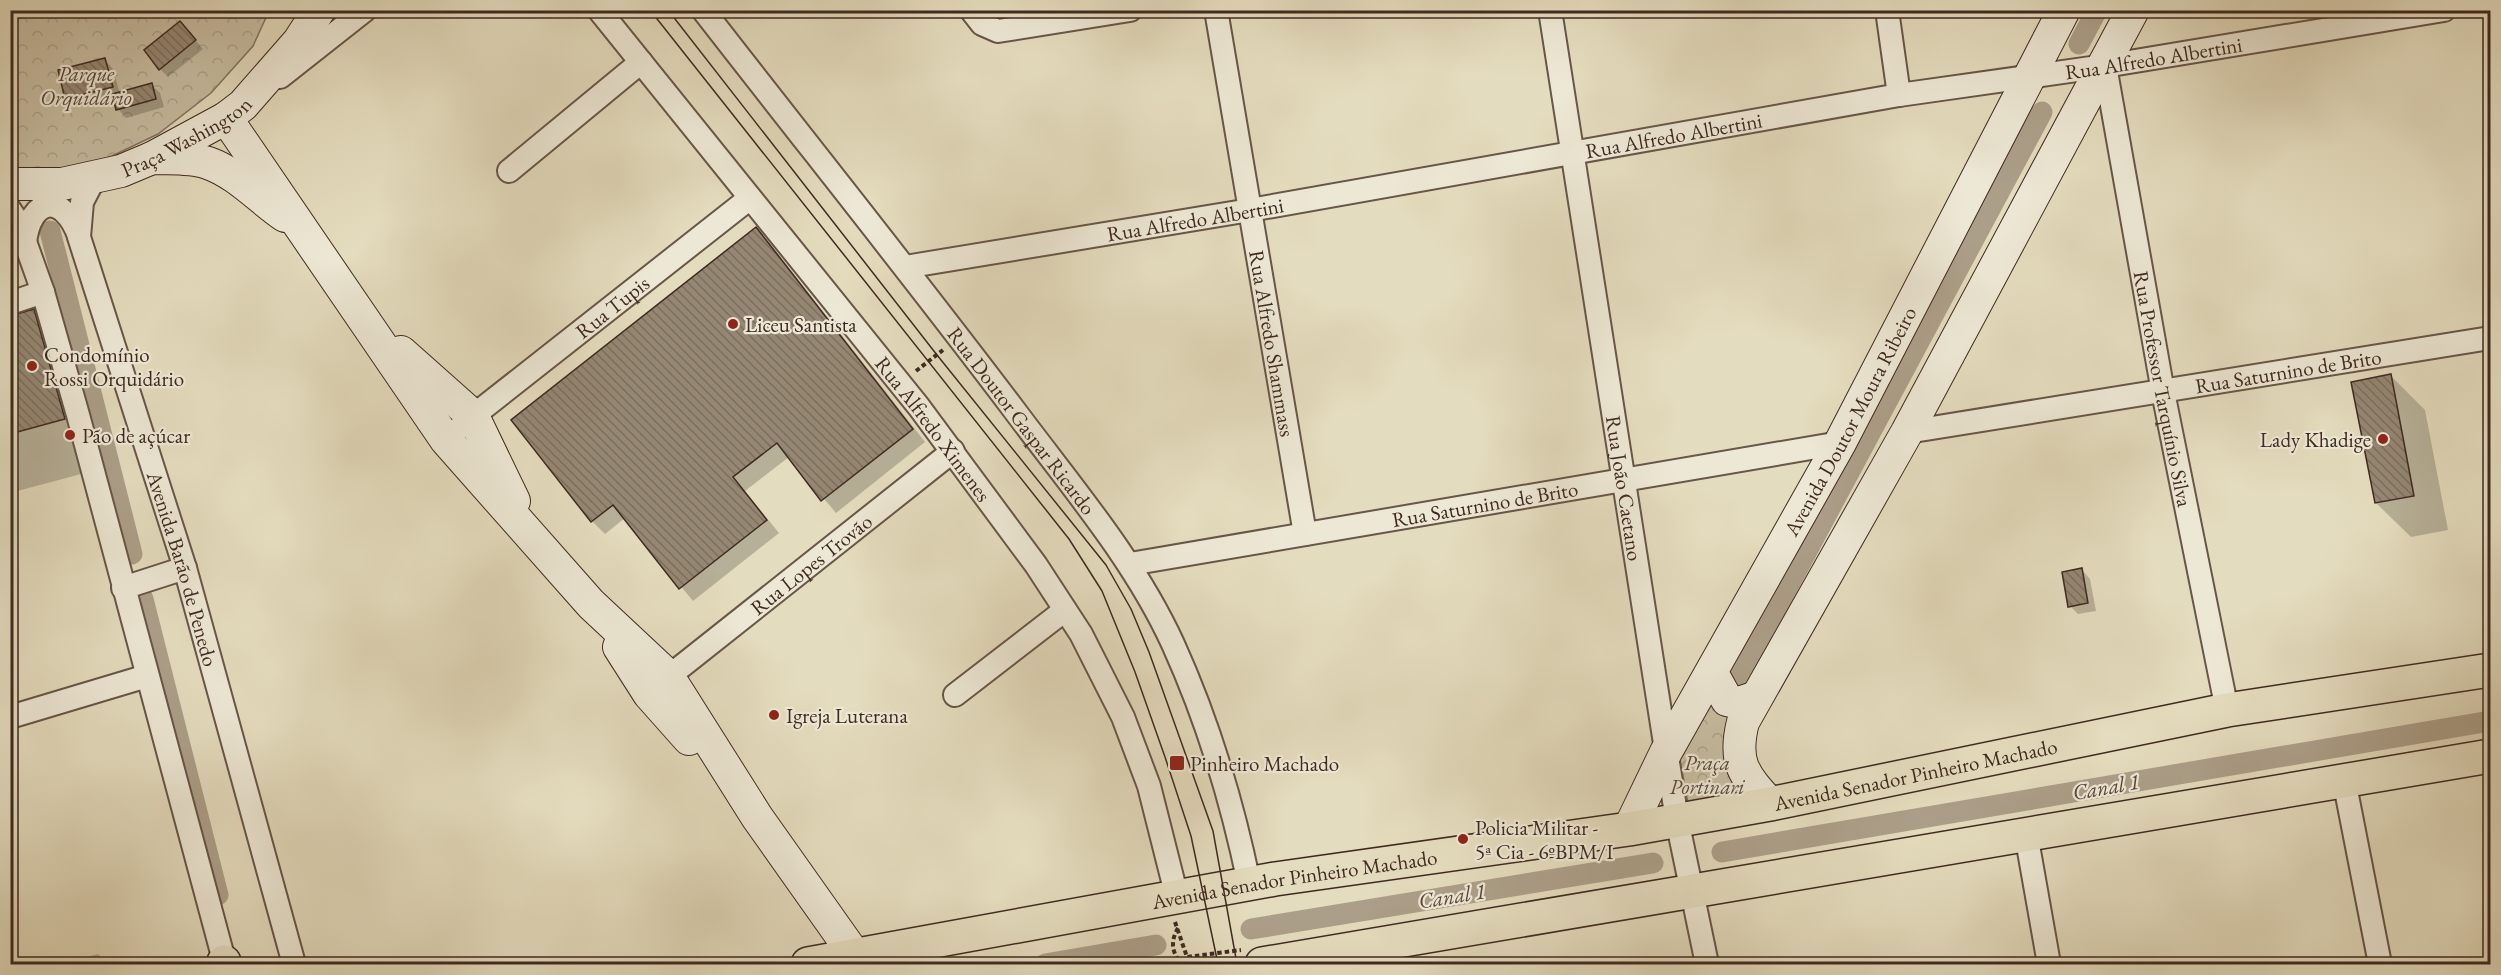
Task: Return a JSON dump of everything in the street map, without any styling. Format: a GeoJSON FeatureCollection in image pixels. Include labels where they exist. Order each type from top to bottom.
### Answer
{"type":"FeatureCollection","features":[{"type":"Feature","properties":{"kind":"main road","name":"Avenida Senador Pinheiro Machado"},"geometry":{"type":"LineString","coordinates":[[808,964],[858,961],[1174,914],[1249,883],[1629,829],[1678,825],[2227,710],[2490,670]]}},
{"type":"Feature","properties":{"kind":"main road"},"geometry":{"type":"LineString","coordinates":[[1262,964],[1689,885],[2026,834],[2490,756]]}},
{"type":"Feature","properties":{"kind":"street","name":"Praça Washington"},"geometry":{"type":"LineString","coordinates":[[10,184],[43,186],[95,177],[134,167],[235,112],[299,41],[319,10]]}},
{"type":"Feature","properties":{"kind":"street"},"geometry":{"type":"LineString","coordinates":[[365,10],[235,112],[305,230],[446,440],[591,604],[658,685],[756,817],[858,961]]}},
{"type":"Feature","properties":{"kind":"street","name":"Rua Alfredo Ximenes"},"geometry":{"type":"LineString","coordinates":[[599,10],[919,407],[1036,565],[1065,610],[1110,686],[1149,786],[1174,914]]}},
{"type":"Feature","properties":{"kind":"street","name":"Rua Doutor Gaspar Ricardo"},"geometry":{"type":"LineString","coordinates":[[703,10],[905,267],[1130,564],[1173,644],[1209,735],[1230,798],[1249,883]]}},
{"type":"Feature","properties":{"kind":"street"},"geometry":{"type":"LineString","coordinates":[[971,10],[982,24],[998,32],[1130,10]]}},
{"type":"Feature","properties":{"kind":"street","name":"Rua Alfredo Shammass"},"geometry":{"type":"LineString","coordinates":[[1216,10],[1305,534]]}},
{"type":"Feature","properties":{"kind":"street","name":"Rua João Caetano"},"geometry":{"type":"LineString","coordinates":[[1550,10],[1678,825],[1707,964]]}},
{"type":"Feature","properties":{"kind":"street"},"geometry":{"type":"LineString","coordinates":[[1887,10],[1899,95]]}},
{"type":"Feature","properties":{"kind":"street","name":"Avenida Doutor Moura Ribeiro"},"geometry":{"type":"LineString","coordinates":[[1629,829],[1666,752],[1840,442],[2035,75],[2064,10]]}},
{"type":"Feature","properties":{"kind":"street"},"geometry":{"type":"LineString","coordinates":[[1770,804],[1751,782],[1740,764],[1738,744],[1743,722],[1754,698],[1907,432],[2099,67],[2133,10]]}},
{"type":"Feature","properties":{"kind":"street","name":"Rua Alfredo Albertini"},"geometry":{"type":"LineString","coordinates":[[905,267],[1250,210],[1899,95],[2099,67],[2444,10]]}},
{"type":"Feature","properties":{"kind":"street"},"geometry":{"type":"LineString","coordinates":[[509,171],[641,62]]}},
{"type":"Feature","properties":{"kind":"street","name":"Rua Professor Tarquínio Silva"},"geometry":{"type":"LineString","coordinates":[[2099,67],[2227,710]]}},
{"type":"Feature","properties":{"kind":"street"},"geometry":{"type":"LineString","coordinates":[[152,158],[187,159],[206,163],[227,172],[305,230]]}},
{"type":"Feature","properties":{"kind":"street","name":"Avenida Barão de Penedo"},"geometry":{"type":"LineString","coordinates":[[95,177],[82,202],[79,237],[185,568],[294,964]]}},
{"type":"Feature","properties":{"kind":"street","name":"Rua Tupis"},"geometry":{"type":"LineString","coordinates":[[446,440],[473,416],[750,198]]}},
{"type":"Feature","properties":{"kind":"street"},"geometry":{"type":"LineString","coordinates":[[25,244],[32,216],[38,208],[48,205],[65,211],[72,219],[79,237]]}},
{"type":"Feature","properties":{"kind":"street"},"geometry":{"type":"LineString","coordinates":[[10,210],[18,222],[43,292],[224,964]]}},
{"type":"Feature","properties":{"kind":"street"},"geometry":{"type":"LineString","coordinates":[[10,303],[43,292]]}},
{"type":"Feature","properties":{"kind":"street"},"geometry":{"type":"LineString","coordinates":[[369,324],[473,416],[532,536]]}},
{"type":"Feature","properties":{"kind":"street","name":"Rua Saturnino de Brito"},"geometry":{"type":"LineString","coordinates":[[1907,432],[2490,338]]}},
{"type":"Feature","properties":{"kind":"street","name":"Rua Saturnino de Brito"},"geometry":{"type":"LineString","coordinates":[[1130,564],[1624,481],[1840,442]]}},
{"type":"Feature","properties":{"kind":"street","name":"Rua Lopes Trovão"},"geometry":{"type":"LineString","coordinates":[[658,685],[953,451]]}},
{"type":"Feature","properties":{"kind":"street"},"geometry":{"type":"LineString","coordinates":[[123,588],[185,568]]}},
{"type":"Feature","properties":{"kind":"street"},"geometry":{"type":"LineString","coordinates":[[955,695],[1065,610]]}},
{"type":"Feature","properties":{"kind":"street"},"geometry":{"type":"LineString","coordinates":[[1712,673],[1727,700],[1739,704],[1754,698]]}},
{"type":"Feature","properties":{"kind":"street"},"geometry":{"type":"LineString","coordinates":[[10,717],[147,676]]}},
{"type":"Feature","properties":{"kind":"street"},"geometry":{"type":"LineString","coordinates":[[2344,780],[2380,964]]}},
{"type":"Feature","properties":{"kind":"street"},"geometry":{"type":"LineString","coordinates":[[2026,834],[2049,964]]}},
{"type":"Feature","properties":{"kind":"path"},"geometry":{"type":"LineString","coordinates":[[919,407],[933,396],[915,372],[946,348],[940,340]]}},
{"type":"Feature","properties":{"kind":"path"},"geometry":{"type":"LineString","coordinates":[[1174,914],[1185,954]]}},
{"type":"Feature","properties":{"kind":"path"},"geometry":{"type":"LineString","coordinates":[[1174,914],[1173,947],[1181,964]]}},
{"type":"Feature","properties":{"kind":"green space","name":"Parque Orquidário"},"geometry":{"type":"Polygon","coordinates":[[[10,11],[269,11],[253,46],[211,93],[158,134],[89,167],[11,174],[10,11]]]}},
{"type":"Feature","properties":{"kind":"green space","name":"Praça Portinari"},"geometry":{"type":"Polygon","coordinates":[[[1708,698],[1735,711],[1729,757],[1736,795],[1688,803],[1680,760],[1708,698]]]}},
{"type":"Feature","properties":{"kind":"building"},"geometry":{"type":"Polygon","coordinates":[[[180,21],[196,40],[159,70],[144,50],[180,21]]]}},
{"type":"Feature","properties":{"kind":"building"},"geometry":{"type":"Polygon","coordinates":[[[105,58],[113,87],[65,99],[58,70],[105,58]]]}},
{"type":"Feature","properties":{"kind":"building"},"geometry":{"type":"Polygon","coordinates":[[[152,83],[156,99],[116,110],[112,94],[152,83]]]}},
{"type":"Feature","properties":{"kind":"building","name":"Liceu Santista"},"geometry":{"type":"Polygon","coordinates":[[[756,227],[913,429],[821,501],[777,443],[733,477],[767,520],[679,589],[613,505],[591,522],[511,420],[756,227]]]}},
{"type":"Feature","properties":{"kind":"building","name":"Condomínio Rossi Orquidário"},"geometry":{"type":"Polygon","coordinates":[[[34,309],[65,419],[10,434],[10,316],[34,309]]]}},
{"type":"Feature","properties":{"kind":"building","name":"Lady Khadige"},"geometry":{"type":"Polygon","coordinates":[[[2391,374],[2414,496],[2375,503],[2351,382],[2391,374]]]}},
{"type":"Feature","properties":{"kind":"building"},"geometry":{"type":"Polygon","coordinates":[[[2082,568],[2088,603],[2068,607],[2062,572],[2082,568]]]}},
{"type":"Feature","properties":{"kind":"waterway"},"geometry":{"type":"LineString","coordinates":[[2079,44],[2097,10]]}},
{"type":"Feature","properties":{"kind":"waterway"},"geometry":{"type":"LineString","coordinates":[[1739,678],[2042,112]]}},
{"type":"Feature","properties":{"kind":"waterway"},"geometry":{"type":"LineString","coordinates":[[50,231],[132,554]]}},
{"type":"Feature","properties":{"kind":"waterway"},"geometry":{"type":"LineString","coordinates":[[143,599],[218,895]]}},
{"type":"Feature","properties":{"kind":"waterway","name":"Canal 1"},"geometry":{"type":"LineString","coordinates":[[1722,852],[2490,721]]}},
{"type":"Feature","properties":{"kind":"waterway","name":"Canal 1"},"geometry":{"type":"LineString","coordinates":[[1251,929],[1653,863]]}},
{"type":"Feature","properties":{"kind":"waterway","name":"Canal 1"},"geometry":{"type":"LineString","coordinates":[[1045,964],[1156,945]]}},
{"type":"Feature","properties":{"kind":"tram line"},"geometry":{"type":"LineString","coordinates":[[650,10],[1069,539],[1102,591],[1135,672],[1191,836],[1218,964]]}},
{"type":"Feature","properties":{"kind":"tram line"},"geometry":{"type":"LineString","coordinates":[[668,10],[937,355],[1106,565],[1131,609],[1149,652],[1213,831],[1237,964]]}},
{"type":"Feature","properties":{"kind":"place","name":"Liceu Santista"},"geometry":{"type":"Point","coordinates":[733,324]}},
{"type":"Feature","properties":{"kind":"place","name":"Condomínio Rossi Orquidário"},"geometry":{"type":"Point","coordinates":[32,366]}},
{"type":"Feature","properties":{"kind":"place","name":"Pão de açúcar"},"geometry":{"type":"Point","coordinates":[70,435]}},
{"type":"Feature","properties":{"kind":"place","name":"Lady Khadige"},"geometry":{"type":"Point","coordinates":[2383,439]}},
{"type":"Feature","properties":{"kind":"place","name":"Igreja Luterana"},"geometry":{"type":"Point","coordinates":[774,715]}},
{"type":"Feature","properties":{"kind":"place","name":"Pinheiro Machado"},"geometry":{"type":"Point","coordinates":[1177,763]}},
{"type":"Feature","properties":{"kind":"place","name":"Policia Militar - 5ª Cia - 6ºBPM/I"},"geometry":{"type":"Point","coordinates":[1463,839]}}]}
